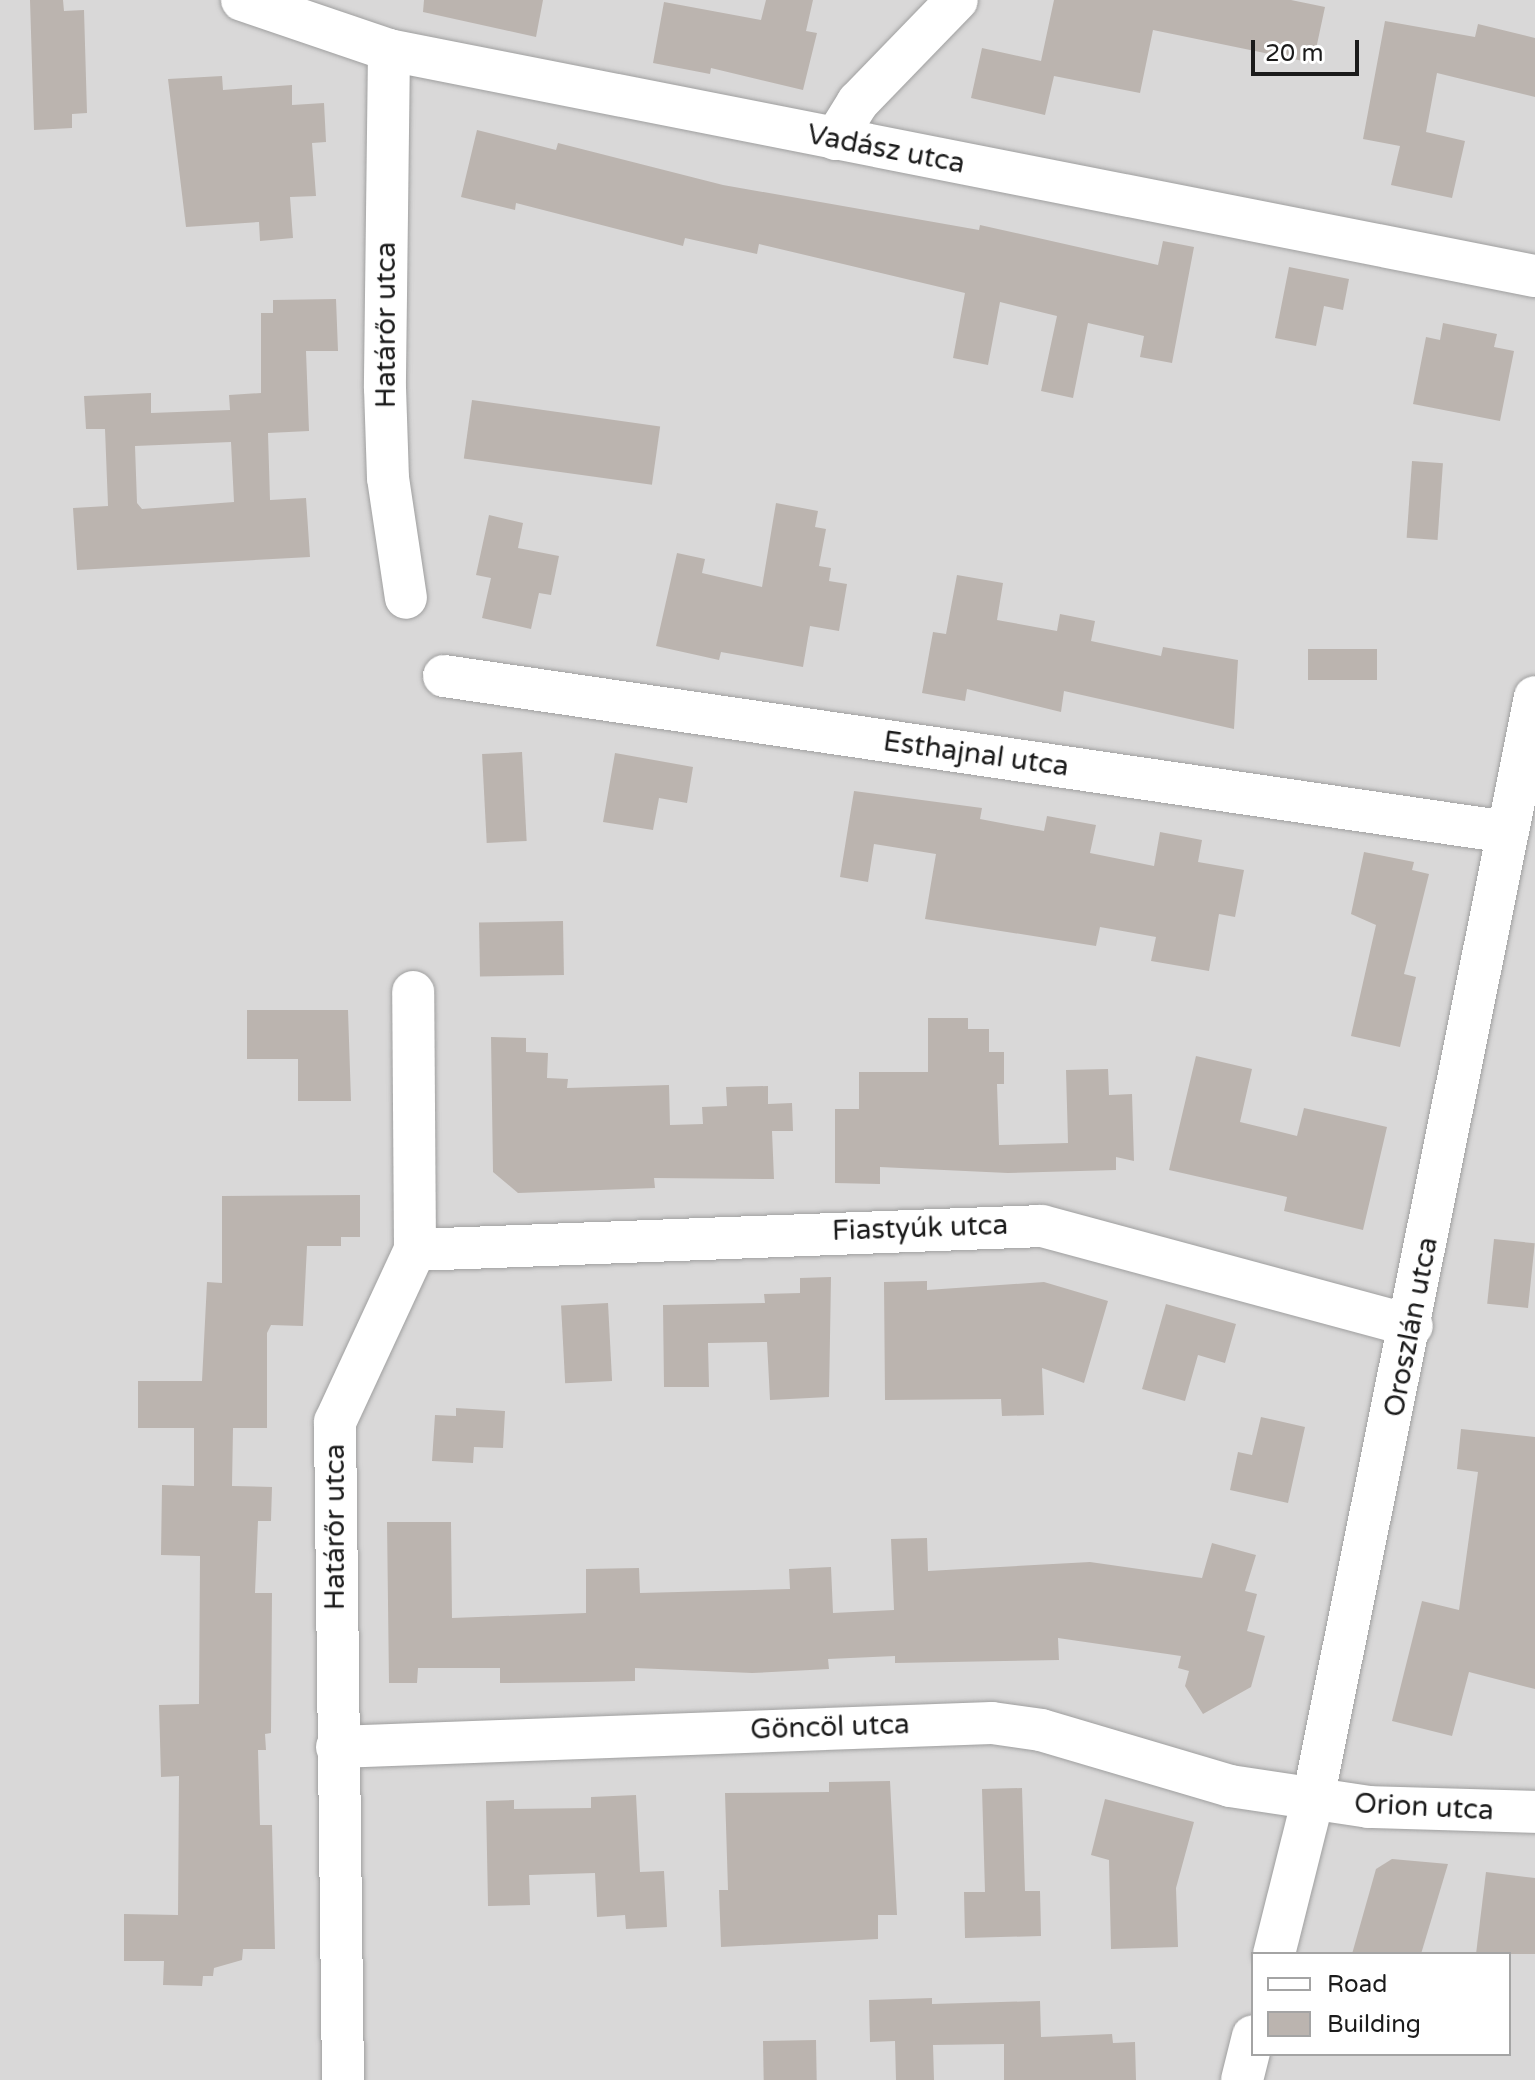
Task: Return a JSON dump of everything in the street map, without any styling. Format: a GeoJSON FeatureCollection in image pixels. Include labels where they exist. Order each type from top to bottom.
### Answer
{"type":"FeatureCollection","features":[{"type":"Feature","properties":{"kind":"street","name":"Vadász utca"},"geometry":{"type":"LineString","coordinates":[[242,0],[389,50],[1535,276]]}},
{"type":"Feature","properties":{"kind":"street"},"geometry":{"type":"LineString","coordinates":[[835,139],[858,102],[957,0]]}},
{"type":"Feature","properties":{"kind":"street","name":"Határőr utca"},"geometry":{"type":"LineString","coordinates":[[389,50],[385,388],[388,478],[406,598]]}},
{"type":"Feature","properties":{"kind":"street","name":"Esthajnal utca"},"geometry":{"type":"LineString","coordinates":[[444,676],[1507,832]]}},
{"type":"Feature","properties":{"kind":"street","name":"Oroszlán utca"},"geometry":{"type":"LineString","coordinates":[[1275,1952],[1313,1799],[1412,1326],[1535,697]]}},
{"type":"Feature","properties":{"kind":"street","name":"Határőr utca"},"geometry":{"type":"LineString","coordinates":[[343,2080],[335,1422],[415,1250],[413,992]]}},
{"type":"Feature","properties":{"kind":"street","name":"Fiastyúk utca"},"geometry":{"type":"LineString","coordinates":[[415,1250],[1042,1226],[1412,1326]]}},
{"type":"Feature","properties":{"kind":"street","name":"Göncöl utca"},"geometry":{"type":"LineString","coordinates":[[337,1747],[992,1723],[1041,1730],[1230,1786],[1313,1799]]}},
{"type":"Feature","properties":{"kind":"street","name":"Orion utca"},"geometry":{"type":"LineString","coordinates":[[1313,1799],[1369,1807],[1535,1812]]}},
{"type":"Feature","properties":{"kind":"street"},"geometry":{"type":"LineString","coordinates":[[1242,2080],[1251,2044]]}},
{"type":"Feature","properties":{"kind":"shaded area"},"geometry":{"type":"Polygon","coordinates":[[[0,0],[1535,0],[1535,2080],[0,2080],[0,0]]]}},
{"type":"Feature","properties":{"kind":"building"},"geometry":{"type":"Polygon","coordinates":[[[30,0],[63,0],[64,11],[84,10],[87,113],[72,114],[72,128],[34,130],[30,0]]]}},
{"type":"Feature","properties":{"kind":"building"},"geometry":{"type":"Polygon","coordinates":[[[424,0],[543,0],[536,37],[423,12],[424,0]]]}},
{"type":"Feature","properties":{"kind":"building"},"geometry":{"type":"Polygon","coordinates":[[[766,0],[813,0],[806,31],[817,33],[803,90],[711,68],[710,74],[653,63],[664,2],[761,20],[766,0]]]}},
{"type":"Feature","properties":{"kind":"building"},"geometry":{"type":"Polygon","coordinates":[[[1054,0],[1291,0],[1325,7],[1313,63],[1153,30],[1140,93],[1054,76],[1045,115],[971,98],[982,48],[1041,61],[1054,0]]]}},
{"type":"Feature","properties":{"kind":"building"},"geometry":{"type":"Polygon","coordinates":[[[1385,21],[1475,37],[1478,24],[1535,38],[1535,97],[1437,73],[1426,132],[1465,141],[1452,198],[1391,185],[1400,146],[1363,139],[1385,21]]]}},
{"type":"Feature","properties":{"kind":"building"},"geometry":{"type":"Polygon","coordinates":[[[222,76],[223,90],[292,85],[292,105],[324,103],[326,142],[312,143],[316,196],[290,197],[293,238],[260,241],[259,222],[186,227],[168,79],[222,76]]]}},
{"type":"Feature","properties":{"kind":"building"},"geometry":{"type":"Polygon","coordinates":[[[477,130],[556,150],[558,143],[723,185],[979,230],[980,225],[1158,265],[1163,241],[1194,247],[1172,363],[1140,357],[1144,336],[1088,323],[1073,398],[1041,391],[1057,316],[1000,302],[988,365],[953,358],[965,293],[759,244],[757,254],[685,238],[683,246],[516,203],[515,210],[461,197],[477,130]]]}},
{"type":"Feature","properties":{"kind":"building"},"geometry":{"type":"Polygon","coordinates":[[[1289,267],[1349,279],[1343,310],[1324,306],[1316,346],[1275,338],[1289,267]]]}},
{"type":"Feature","properties":{"kind":"building"},"geometry":{"type":"Polygon","coordinates":[[[336,299],[338,351],[306,351],[309,431],[268,433],[270,500],[306,498],[310,557],[77,570],[73,508],[108,506],[105,429],[86,429],[84,396],[151,393],[151,413],[230,410],[229,395],[261,393],[261,313],[273,313],[273,300],[336,299]],[[231,442],[135,446],[137,503],[142,509],[234,502],[231,442]]]}},
{"type":"Feature","properties":{"kind":"building"},"geometry":{"type":"Polygon","coordinates":[[[1443,323],[1497,334],[1494,347],[1514,351],[1500,421],[1413,404],[1426,337],[1440,340],[1443,323]]]}},
{"type":"Feature","properties":{"kind":"building"},"geometry":{"type":"Polygon","coordinates":[[[472,400],[660,426],[652,485],[464,458],[472,400]]]}},
{"type":"Feature","properties":{"kind":"building"},"geometry":{"type":"Polygon","coordinates":[[[1412,461],[1443,463],[1438,540],[1407,538],[1412,461]]]}},
{"type":"Feature","properties":{"kind":"building"},"geometry":{"type":"Polygon","coordinates":[[[776,503],[818,511],[815,527],[826,529],[819,566],[831,568],[829,581],[847,584],[839,631],[810,626],[803,667],[721,652],[719,660],[656,646],[677,553],[705,559],[702,573],[762,587],[776,503]]]}},
{"type":"Feature","properties":{"kind":"building"},"geometry":{"type":"Polygon","coordinates":[[[489,515],[523,523],[518,548],[559,556],[551,595],[539,593],[531,629],[482,618],[491,578],[476,575],[489,515]]]}},
{"type":"Feature","properties":{"kind":"building"},"geometry":{"type":"Polygon","coordinates":[[[957,575],[1003,583],[997,620],[1057,631],[1060,614],[1095,621],[1091,641],[1161,656],[1163,647],[1238,660],[1234,729],[1064,691],[1061,712],[967,689],[965,701],[922,693],[933,632],[946,634],[957,575]]]}},
{"type":"Feature","properties":{"kind":"building"},"geometry":{"type":"Polygon","coordinates":[[[1308,649],[1377,649],[1377,680],[1308,680],[1308,649]]]}},
{"type":"Feature","properties":{"kind":"building"},"geometry":{"type":"Polygon","coordinates":[[[522,752],[527,841],[487,843],[482,754],[522,752]]]}},
{"type":"Feature","properties":{"kind":"building"},"geometry":{"type":"Polygon","coordinates":[[[615,753],[693,767],[687,803],[659,798],[653,830],[603,822],[615,753]]]}},
{"type":"Feature","properties":{"kind":"building"},"geometry":{"type":"Polygon","coordinates":[[[854,791],[982,808],[980,819],[1044,831],[1047,816],[1096,825],[1090,853],[1154,866],[1160,832],[1202,840],[1198,862],[1244,870],[1235,917],[1219,914],[1209,971],[1151,961],[1156,937],[1100,927],[1096,946],[925,919],[936,854],[874,844],[868,882],[840,877],[854,791]]]}},
{"type":"Feature","properties":{"kind":"building"},"geometry":{"type":"Polygon","coordinates":[[[1364,852],[1414,862],[1412,870],[1429,874],[1404,974],[1416,977],[1400,1047],[1351,1036],[1376,925],[1351,914],[1364,852]]]}},
{"type":"Feature","properties":{"kind":"building"},"geometry":{"type":"Polygon","coordinates":[[[563,921],[564,975],[480,976],[479,922],[563,921]]]}},
{"type":"Feature","properties":{"kind":"building"},"geometry":{"type":"Polygon","coordinates":[[[247,1010],[348,1010],[351,1101],[298,1101],[298,1059],[247,1059],[247,1010]]]}},
{"type":"Feature","properties":{"kind":"building"},"geometry":{"type":"Polygon","coordinates":[[[928,1018],[968,1018],[968,1029],[989,1029],[989,1052],[1004,1052],[1004,1084],[997,1084],[999,1145],[1068,1143],[1066,1070],[1108,1069],[1109,1095],[1132,1094],[1134,1161],[1116,1157],[1116,1170],[1008,1173],[880,1167],[880,1184],[835,1183],[835,1109],[859,1109],[859,1072],[928,1072],[928,1018]]]}},
{"type":"Feature","properties":{"kind":"building"},"geometry":{"type":"Polygon","coordinates":[[[491,1037],[526,1038],[526,1052],[548,1053],[547,1078],[568,1079],[567,1088],[669,1085],[670,1125],[703,1124],[702,1107],[727,1106],[726,1087],[768,1086],[768,1104],[792,1103],[793,1131],[772,1131],[774,1179],[654,1178],[655,1188],[518,1193],[493,1172],[491,1037]]]}},
{"type":"Feature","properties":{"kind":"building"},"geometry":{"type":"Polygon","coordinates":[[[1196,1056],[1252,1069],[1240,1122],[1297,1136],[1304,1108],[1387,1127],[1363,1230],[1284,1211],[1287,1197],[1169,1170],[1196,1056]]]}},
{"type":"Feature","properties":{"kind":"building"},"geometry":{"type":"Polygon","coordinates":[[[360,1195],[360,1237],[341,1237],[341,1246],[307,1246],[303,1326],[271,1325],[267,1333],[267,1428],[233,1428],[232,1486],[272,1487],[271,1521],[258,1521],[255,1593],[272,1593],[271,1733],[265,1734],[266,1750],[258,1750],[260,1825],[272,1825],[275,1949],[243,1949],[242,1960],[214,1968],[213,1976],[203,1976],[202,1986],[163,1985],[164,1961],[124,1961],[124,1914],[178,1915],[179,1776],[161,1777],[159,1705],[199,1704],[200,1556],[161,1555],[162,1485],[194,1486],[194,1428],[138,1428],[138,1381],[202,1381],[207,1282],[222,1283],[222,1196],[360,1195]]]}},
{"type":"Feature","properties":{"kind":"building"},"geometry":{"type":"Polygon","coordinates":[[[1494,1239],[1535,1243],[1528,1308],[1487,1304],[1494,1239]]]}},
{"type":"Feature","properties":{"kind":"building"},"geometry":{"type":"Polygon","coordinates":[[[831,1277],[829,1397],[770,1400],[767,1342],[708,1343],[709,1387],[664,1387],[663,1305],[765,1303],[764,1294],[800,1293],[800,1278],[831,1277]]]}},
{"type":"Feature","properties":{"kind":"building"},"geometry":{"type":"Polygon","coordinates":[[[927,1281],[927,1290],[1044,1282],[1108,1301],[1084,1383],[1042,1368],[1044,1415],[1002,1416],[1001,1399],[885,1400],[884,1282],[927,1281]]]}},
{"type":"Feature","properties":{"kind":"building"},"geometry":{"type":"Polygon","coordinates":[[[608,1303],[612,1381],[565,1383],[561,1305],[608,1303]]]}},
{"type":"Feature","properties":{"kind":"building"},"geometry":{"type":"Polygon","coordinates":[[[1166,1304],[1236,1324],[1225,1363],[1198,1355],[1185,1401],[1142,1389],[1166,1304]]]}},
{"type":"Feature","properties":{"kind":"building"},"geometry":{"type":"Polygon","coordinates":[[[456,1408],[505,1411],[503,1448],[474,1447],[473,1463],[432,1461],[435,1415],[456,1416],[456,1408]]]}},
{"type":"Feature","properties":{"kind":"building"},"geometry":{"type":"Polygon","coordinates":[[[1261,1417],[1305,1427],[1288,1503],[1230,1490],[1238,1452],[1252,1455],[1261,1417]]]}},
{"type":"Feature","properties":{"kind":"building"},"geometry":{"type":"Polygon","coordinates":[[[1461,1429],[1535,1437],[1535,1689],[1469,1672],[1452,1736],[1392,1721],[1422,1601],[1459,1610],[1478,1472],[1457,1469],[1461,1429]]]}},
{"type":"Feature","properties":{"kind":"building"},"geometry":{"type":"Polygon","coordinates":[[[387,1522],[451,1522],[452,1618],[586,1613],[586,1569],[639,1568],[640,1593],[790,1589],[789,1569],[831,1567],[833,1613],[894,1610],[891,1539],[927,1538],[928,1571],[1090,1562],[1202,1578],[1212,1543],[1256,1555],[1245,1591],[1257,1594],[1247,1631],[1265,1636],[1251,1687],[1203,1714],[1185,1686],[1189,1671],[1178,1668],[1181,1656],[1058,1638],[1059,1660],[895,1663],[895,1656],[828,1659],[829,1669],[752,1673],[635,1668],[635,1681],[588,1682],[500,1683],[500,1668],[418,1668],[417,1683],[389,1683],[387,1522]]]}},
{"type":"Feature","properties":{"kind":"building"},"geometry":{"type":"Polygon","coordinates":[[[890,1781],[897,1915],[878,1915],[878,1939],[721,1947],[719,1890],[728,1890],[725,1793],[829,1792],[829,1782],[890,1781]]]}},
{"type":"Feature","properties":{"kind":"building"},"geometry":{"type":"Polygon","coordinates":[[[1022,1788],[1025,1891],[1040,1891],[1041,1936],[965,1938],[964,1892],[985,1892],[982,1789],[1022,1788]]]}},
{"type":"Feature","properties":{"kind":"building"},"geometry":{"type":"Polygon","coordinates":[[[636,1795],[640,1872],[664,1871],[667,1927],[626,1929],[625,1915],[597,1917],[595,1873],[529,1875],[530,1905],[488,1906],[486,1801],[514,1800],[514,1809],[591,1808],[591,1797],[636,1795]]]}},
{"type":"Feature","properties":{"kind":"building"},"geometry":{"type":"Polygon","coordinates":[[[1105,1799],[1194,1822],[1176,1888],[1178,1947],[1111,1949],[1109,1860],[1091,1855],[1105,1799]]]}},
{"type":"Feature","properties":{"kind":"building"},"geometry":{"type":"Polygon","coordinates":[[[1392,1859],[1448,1864],[1422,1952],[1353,1952],[1376,1869],[1392,1859]]]}},
{"type":"Feature","properties":{"kind":"building"},"geometry":{"type":"Polygon","coordinates":[[[1486,1872],[1535,1878],[1535,1954],[1476,1952],[1486,1872]]]}},
{"type":"Feature","properties":{"kind":"building"},"geometry":{"type":"Polygon","coordinates":[[[932,1998],[932,2004],[1040,2001],[1041,2037],[1112,2034],[1113,2043],[1135,2042],[1136,2080],[1004,2080],[1004,2044],[933,2045],[934,2080],[896,2080],[895,2041],[870,2042],[869,2000],[932,1998]]]}},
{"type":"Feature","properties":{"kind":"building"},"geometry":{"type":"Polygon","coordinates":[[[816,2040],[817,2080],[764,2080],[763,2041],[816,2040]]]}}]}
